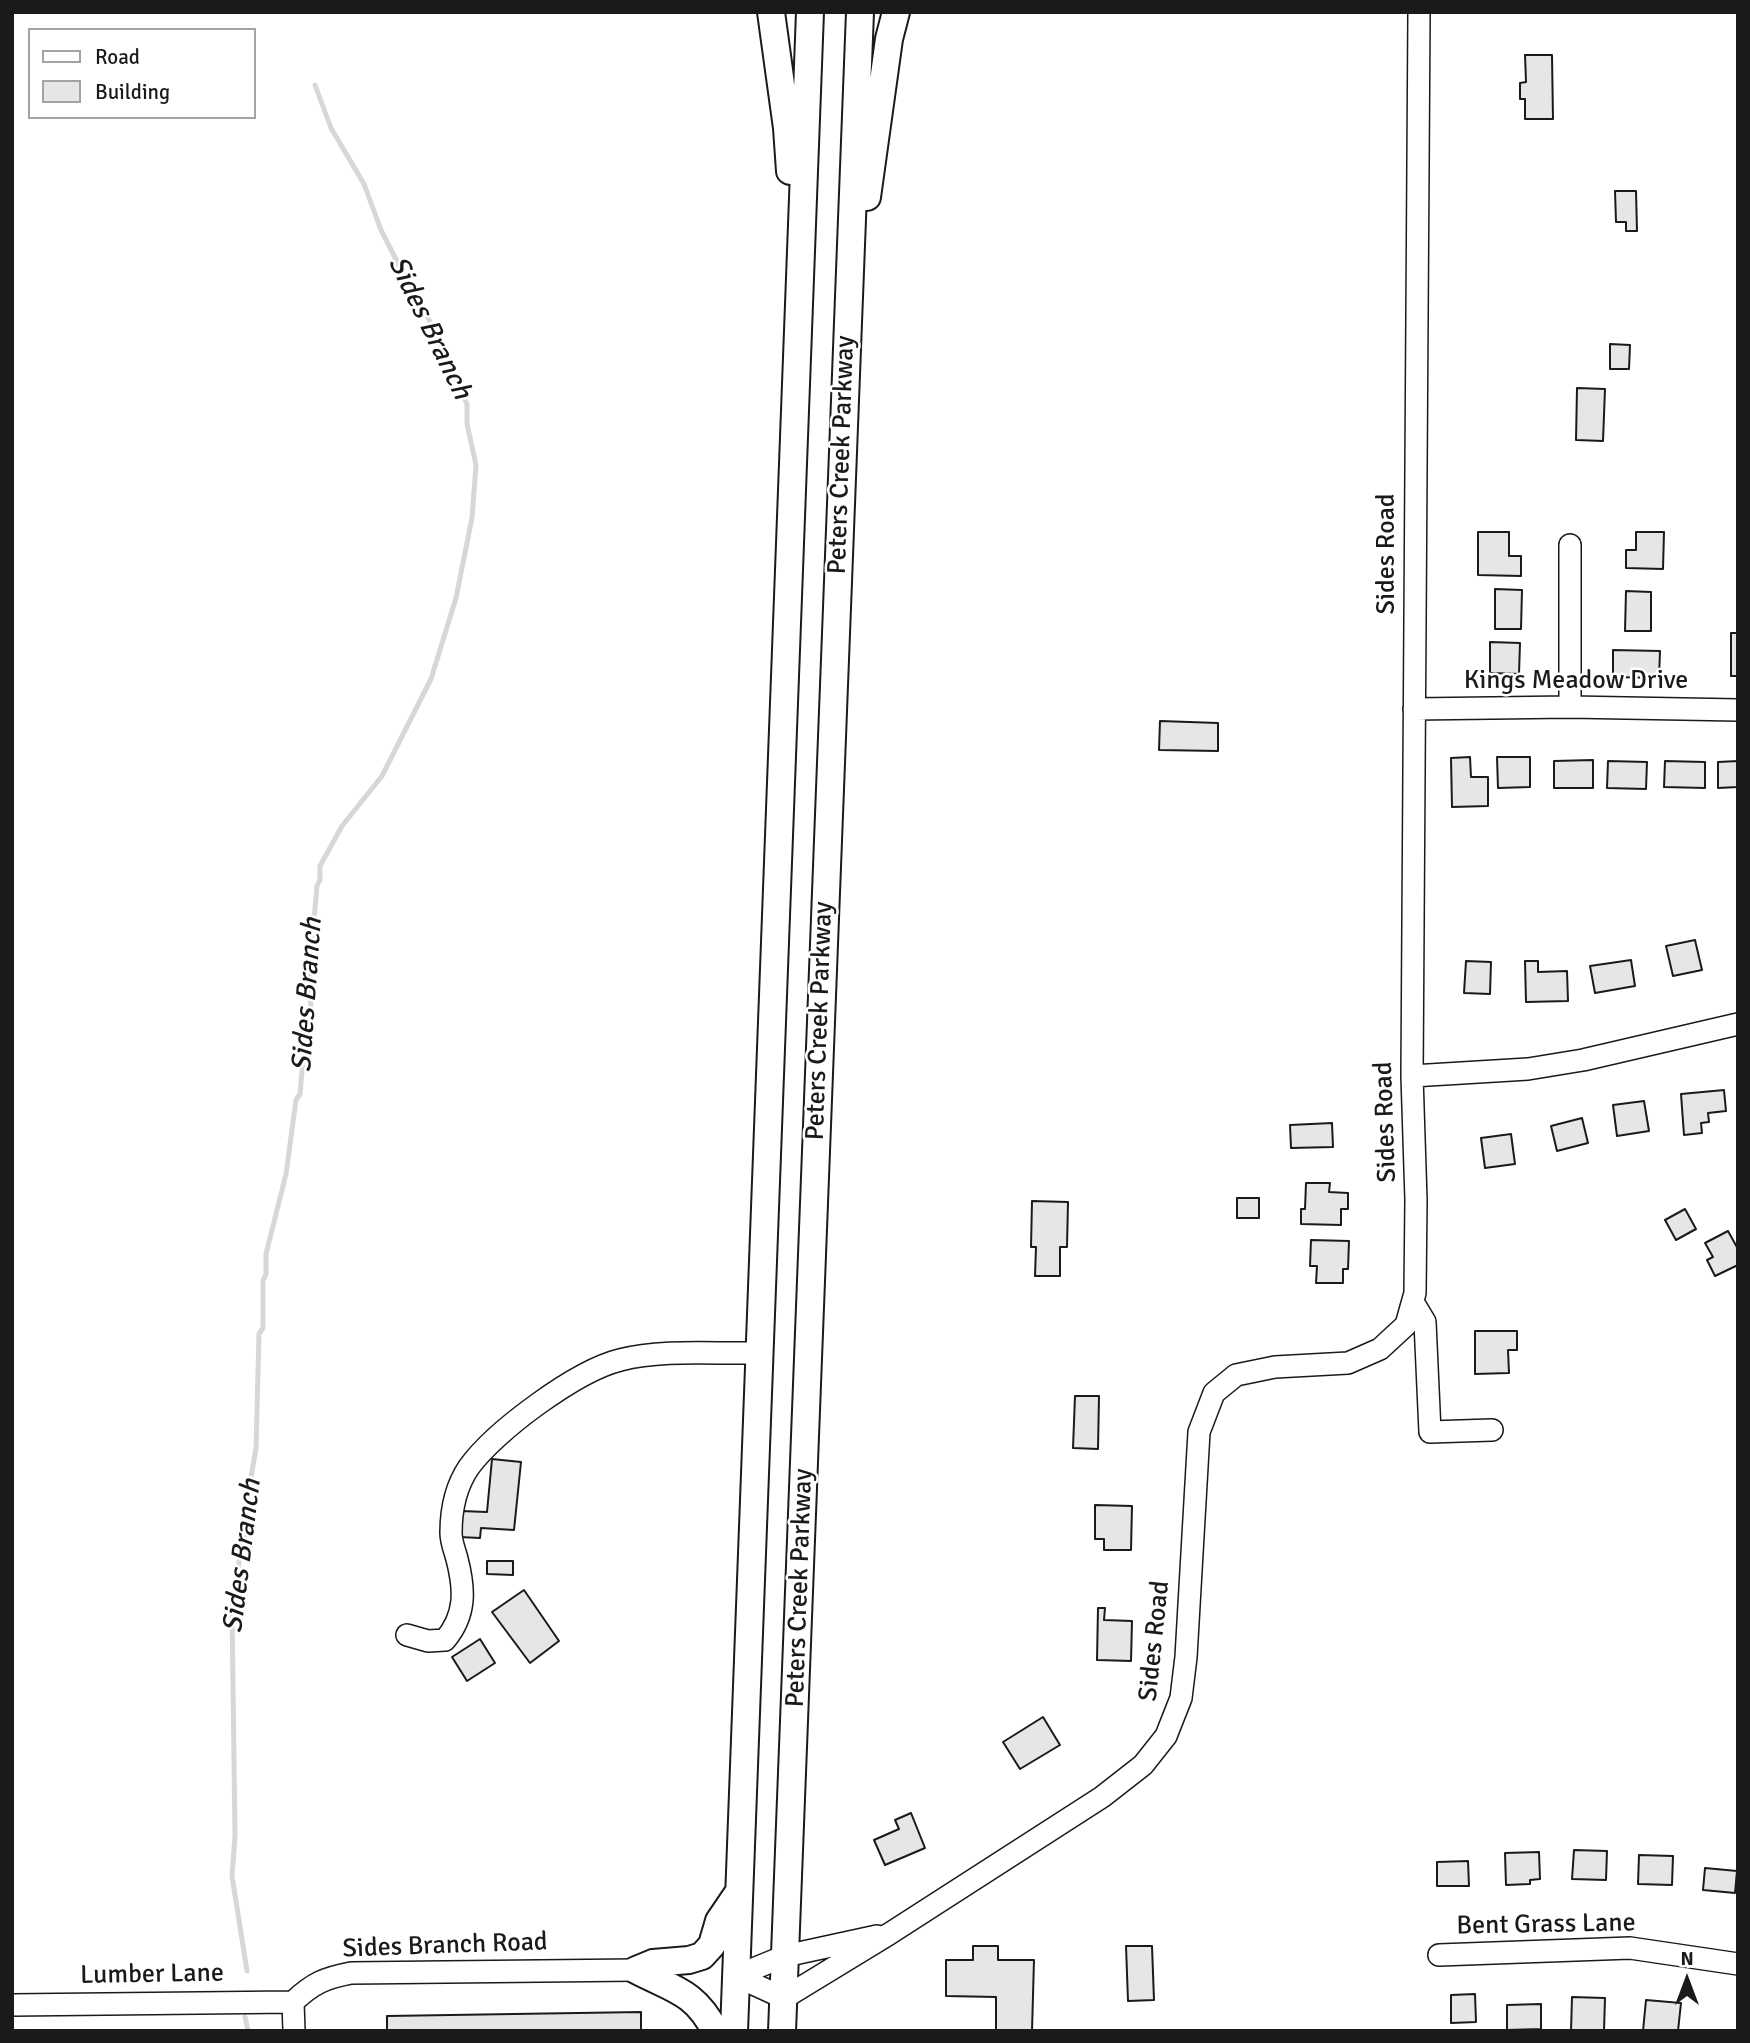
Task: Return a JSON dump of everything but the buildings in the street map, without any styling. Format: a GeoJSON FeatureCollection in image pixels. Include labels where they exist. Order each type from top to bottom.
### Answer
{"type":"FeatureCollection","features":[{"type":"Feature","properties":{"kind":"main road"},"geometry":{"type":"LineString","coordinates":[[771,12],[787,128],[799,348]]}},
{"type":"Feature","properties":{"kind":"main road","name":"Peters Creek Parkway"},"geometry":{"type":"LineString","coordinates":[[734,2031],[810,12]]}},
{"type":"Feature","properties":{"kind":"main road","name":"Peters Creek Parkway"},"geometry":{"type":"LineString","coordinates":[[782,2031],[860,12]]}},
{"type":"Feature","properties":{"kind":"main road"},"geometry":{"type":"LineString","coordinates":[[848,316],[889,40],[896,12]]}},
{"type":"Feature","properties":{"kind":"main road"},"geometry":{"type":"LineString","coordinates":[[636,1970],[653,1964],[689,1961],[702,1956],[712,1945],[719,1921],[738,1893]]}},
{"type":"Feature","properties":{"kind":"main road"},"geometry":{"type":"LineString","coordinates":[[636,1970],[686,1992],[709,2018],[715,2031]]}},
{"type":"Feature","properties":{"kind":"street","name":"Sides Road"},"geometry":{"type":"LineString","coordinates":[[784,1998],[1102,1797],[1143,1765],[1166,1736],[1181,1698],[1186,1657],[1199,1432],[1214,1393],[1236,1375],[1275,1367],[1348,1363],[1380,1349],[1406,1325],[1415,1293],[1416,1200],[1412,1076],[1419,12]]}},
{"type":"Feature","properties":{"kind":"street"},"geometry":{"type":"LineString","coordinates":[[1570,545],[1570,707]]}},
{"type":"Feature","properties":{"kind":"street","name":"Kings Meadow Drive"},"geometry":{"type":"LineString","coordinates":[[1414,709],[1570,707],[1738,710]]}},
{"type":"Feature","properties":{"kind":"street"},"geometry":{"type":"LineString","coordinates":[[1412,1076],[1528,1069],[1738,1024]]}},
{"type":"Feature","properties":{"kind":"street"},"geometry":{"type":"LineString","coordinates":[[1413,1302],[1425,1322],[1430,1432],[1492,1430]]}},
{"type":"Feature","properties":{"kind":"street"},"geometry":{"type":"LineString","coordinates":[[407,1634],[428,1641],[445,1640],[456,1627],[463,1588],[451,1536],[454,1503],[467,1470],[487,1445],[555,1393],[590,1372],[618,1360],[648,1355],[758,1353]]}},
{"type":"Feature","properties":{"kind":"street","name":"Sides Road"},"geometry":{"type":"LineString","coordinates":[[736,1976],[785,1956],[889,1934]]}},
{"type":"Feature","properties":{"kind":"street","name":"Bent Grass Lane"},"geometry":{"type":"LineString","coordinates":[[1439,1955],[1630,1948],[1738,1964]]}},
{"type":"Feature","properties":{"kind":"street","name":"Sides Branch Road"},"geometry":{"type":"LineString","coordinates":[[293,2002],[310,1986],[328,1978],[351,1973],[636,1970]]}},
{"type":"Feature","properties":{"kind":"street"},"geometry":{"type":"LineString","coordinates":[[736,1976],[784,1998]]}},
{"type":"Feature","properties":{"kind":"street"},"geometry":{"type":"LineString","coordinates":[[293,2002],[294,2031]]}},
{"type":"Feature","properties":{"kind":"street","name":"Lumber Lane"},"geometry":{"type":"LineString","coordinates":[[12,2005],[293,2002]]}},
{"type":"Feature","properties":{"kind":"waterway","name":"Sides Branch"},"geometry":{"type":"LineString","coordinates":[[247,1971],[232,1876],[235,1836],[232,1609],[242,1542],[246,1535],[247,1501],[256,1448],[259,1334],[263,1328],[266,1254],[286,1174],[296,1100],[300,1094],[303,1060],[311,1027],[310,966],[320,866],[342,826],[382,776],[431,679],[456,598],[472,518],[476,465],[467,424],[467,404],[416,291],[406,279],[381,230],[364,184],[331,128],[315,85]]}},
{"type":"Feature","properties":{"kind":"waterway","name":"Sides Branch"},"geometry":{"type":"LineString","coordinates":[[245,2017],[248,2031]]}}]}
